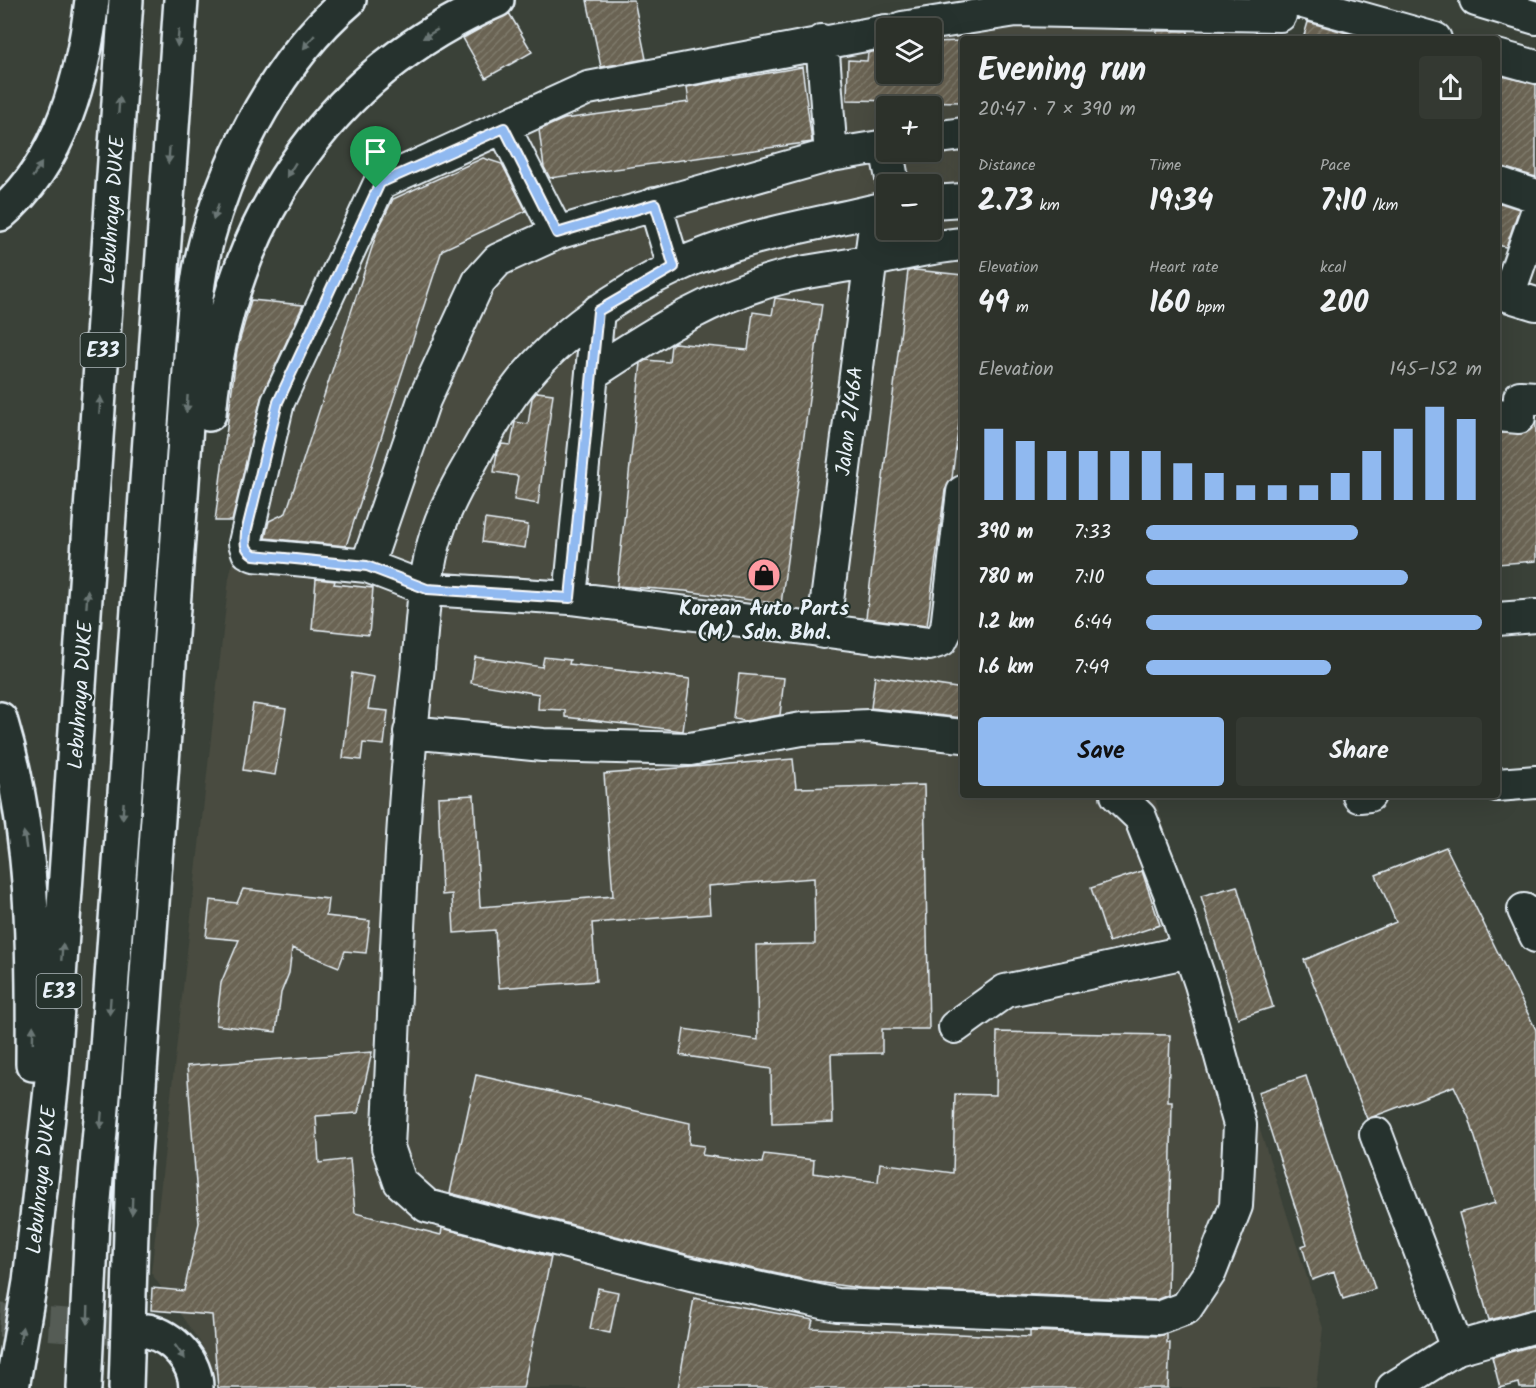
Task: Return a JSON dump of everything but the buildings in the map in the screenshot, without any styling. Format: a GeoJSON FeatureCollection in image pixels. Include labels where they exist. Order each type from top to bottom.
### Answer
{"type":"FeatureCollection","features":[{"type":"Feature","properties":{"kind":"highway"},"geometry":{"type":"LineString","coordinates":[[0,214],[17,199],[62,129],[86,53],[92,0]]}},
{"type":"Feature","properties":{"kind":"highway","name":"Lebuhraya DUKE"},"geometry":{"type":"LineString","coordinates":[[12,1388],[30,1282],[52,1080],[126,0]]}},
{"type":"Feature","properties":{"kind":"highway","name":"E33"},"geometry":{"type":"LineString","coordinates":[[84,1388],[92,1223],[181,0]]}},
{"type":"Feature","properties":{"kind":"highway"},"geometry":{"type":"LineString","coordinates":[[126,1388],[133,1170],[198,283],[207,240],[221,196],[261,111],[292,61],[329,17],[349,0]]}},
{"type":"Feature","properties":{"kind":"highway"},"geometry":{"type":"LineString","coordinates":[[133,1170],[171,866],[212,374],[232,290],[265,212],[302,153],[381,68],[428,35],[489,3]]}},
{"type":"Feature","properties":{"kind":"highway"},"geometry":{"type":"LineString","coordinates":[[145,1001],[148,453]]}},
{"type":"Feature","properties":{"kind":"highway"},"geometry":{"type":"LineString","coordinates":[[0,718],[11,756],[26,851],[34,947],[30,1282]]}},
{"type":"Feature","properties":{"kind":"highway"},"geometry":{"type":"LineString","coordinates":[[148,1331],[162,1334],[178,1347],[192,1369],[196,1388]]}},
{"type":"Feature","properties":{"kind":"street"},"geometry":{"type":"LineString","coordinates":[[1476,0],[1536,18]]}},
{"type":"Feature","properties":{"kind":"street"},"geometry":{"type":"LineString","coordinates":[[942,22],[1016,10],[1284,13],[1418,36]]}},
{"type":"Feature","properties":{"kind":"street"},"geometry":{"type":"LineString","coordinates":[[876,33],[822,41],[588,88],[380,183],[278,402],[245,543],[248,552],[254,555],[367,566],[427,589],[570,598],[929,644],[941,640],[947,628],[960,527]]}},
{"type":"Feature","properties":{"kind":"street"},"geometry":{"type":"LineString","coordinates":[[822,41],[831,155]]}},
{"type":"Feature","properties":{"kind":"street"},"geometry":{"type":"LineString","coordinates":[[1500,58],[1536,68]]}},
{"type":"Feature","properties":{"kind":"street"},"geometry":{"type":"LineString","coordinates":[[504,128],[557,233]]}},
{"type":"Feature","properties":{"kind":"street"},"geometry":{"type":"LineString","coordinates":[[942,137],[960,134]]}},
{"type":"Feature","properties":{"kind":"street"},"geometry":{"type":"LineString","coordinates":[[367,566],[424,400],[479,281],[498,260],[557,233],[655,204],[831,155],[876,150]]}},
{"type":"Feature","properties":{"kind":"street"},"geometry":{"type":"LineString","coordinates":[[1500,184],[1536,196]]}},
{"type":"Feature","properties":{"kind":"street"},"geometry":{"type":"LineString","coordinates":[[942,201],[960,200]]}},
{"type":"Feature","properties":{"kind":"street"},"geometry":{"type":"LineString","coordinates":[[876,203],[755,236],[711,251],[674,267],[598,311],[519,384],[459,482],[436,534],[410,732],[388,1147],[400,1182],[427,1206],[493,1225],[695,1275],[837,1305],[1159,1318],[1186,1308],[1210,1272],[1236,1206],[1240,1125],[1190,951],[1140,817],[1120,798]]}},
{"type":"Feature","properties":{"kind":"street"},"geometry":{"type":"LineString","coordinates":[[655,204],[674,267]]}},
{"type":"Feature","properties":{"kind":"street"},"geometry":{"type":"LineString","coordinates":[[1514,297],[1536,215]]}},
{"type":"Feature","properties":{"kind":"street","name":"Jalan 2/46A"},"geometry":{"type":"LineString","coordinates":[[823,632],[869,261],[876,235]]}},
{"type":"Feature","properties":{"kind":"street"},"geometry":{"type":"LineString","coordinates":[[593,373],[650,335],[739,291],[791,275],[869,261],[916,249],[960,244]]}},
{"type":"Feature","properties":{"kind":"street"},"geometry":{"type":"LineString","coordinates":[[570,598],[598,311]]}},
{"type":"Feature","properties":{"kind":"street"},"geometry":{"type":"LineString","coordinates":[[1500,415],[1519,417],[1520,397],[1536,398]]}},
{"type":"Feature","properties":{"kind":"street"},"geometry":{"type":"LineString","coordinates":[[1500,619],[1536,616]]}},
{"type":"Feature","properties":{"kind":"street"},"geometry":{"type":"LineString","coordinates":[[410,732],[543,745],[690,749],[802,729],[869,726],[960,736]]}},
{"type":"Feature","properties":{"kind":"street"},"geometry":{"type":"LineString","coordinates":[[1500,785],[1536,782]]}},
{"type":"Feature","properties":{"kind":"street"},"geometry":{"type":"LineString","coordinates":[[955,1028],[1005,991],[1190,951]]}},
{"type":"Feature","properties":{"kind":"street"},"geometry":{"type":"LineString","coordinates":[[1376,1134],[1457,1348]]}},
{"type":"Feature","properties":{"kind":"street"},"geometry":{"type":"LineString","coordinates":[[1393,1388],[1457,1348],[1536,1326]]}},
{"type":"Feature","properties":{"kind":"shaded area"},"geometry":{"type":"Polygon","coordinates":[[[1017,0],[1246,12],[1238,36],[960,36],[960,798],[1155,798],[1323,1328],[1316,1388],[219,1388],[202,1345],[151,1273],[229,578],[273,395],[372,181],[584,78],[876,25],[876,84],[942,84],[942,18],[917,18],[1017,0]]]}},
{"type":"Feature","properties":{"kind":"tunnel"},"geometry":{"type":"LineString","coordinates":[[0,1320],[148,1331]]}},
{"type":"Feature","properties":{"kind":"place","name":"Korean Auto Parts (M) Sdn. Bhd."},"geometry":{"type":"Point","coordinates":[764,575]}},
{"type":"Feature","properties":{"kind":"route"},"geometry":{"type":"LineString","coordinates":[[504,128],[557,233],[655,204],[674,267],[598,311],[570,598],[427,589],[367,566],[254,555],[248,552],[245,543],[246,533],[278,402],[376,188],[385,180],[504,128]]}}]}
